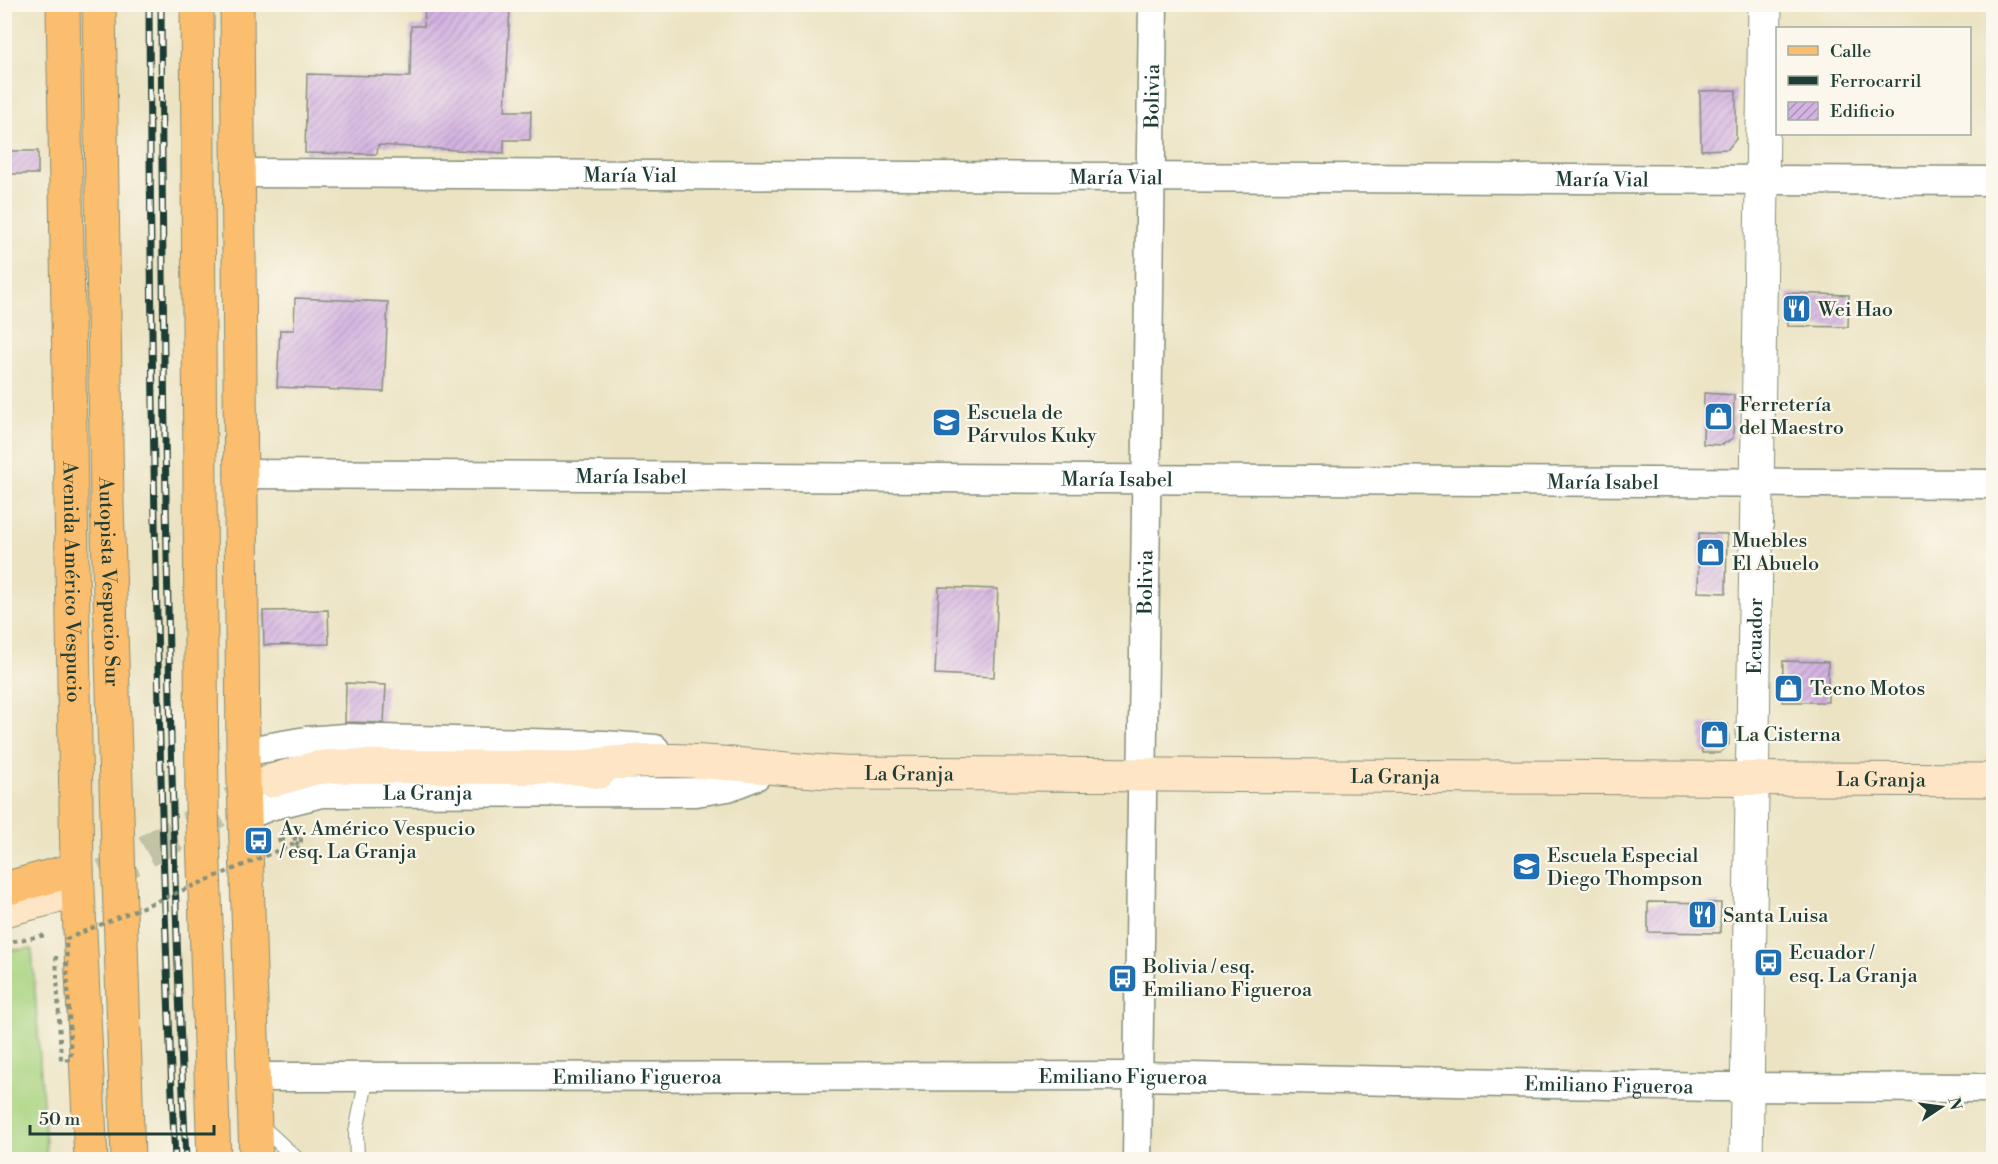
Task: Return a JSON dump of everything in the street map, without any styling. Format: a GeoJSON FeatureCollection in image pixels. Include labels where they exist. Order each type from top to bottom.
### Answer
{"type":"FeatureCollection","features":[{"type":"Feature","properties":{"kind":"main road","name":"Avenida Américo Vespucio"},"geometry":{"type":"LineString","coordinates":[[63,4],[68,882],[91,1160]]}},
{"type":"Feature","properties":{"kind":"main road","name":"Autopista Vespucio Sur"},"geometry":{"type":"LineString","coordinates":[[99,4],[106,479],[128,1160]]}},
{"type":"Feature","properties":{"kind":"main road"},"geometry":{"type":"LineString","coordinates":[[197,4],[202,806],[214,1160]]}},
{"type":"Feature","properties":{"kind":"main road"},"geometry":{"type":"LineString","coordinates":[[237,4],[243,752],[256,1160]]}},
{"type":"Feature","properties":{"kind":"main road","name":"La Granja"},"geometry":{"type":"LineString","coordinates":[[578,768],[612,761],[658,759],[719,761],[795,771],[1142,777],[1994,780]]}},
{"type":"Feature","properties":{"kind":"main road","name":"La Granja"},"geometry":{"type":"LineString","coordinates":[[270,781],[315,768],[336,766],[578,768],[638,776],[728,778],[795,771]]}},
{"type":"Feature","properties":{"kind":"main road"},"geometry":{"type":"LineString","coordinates":[[4,889],[68,882]]}},
{"type":"Feature","properties":{"kind":"main road"},"geometry":{"type":"LineString","coordinates":[[4,910],[68,882]]}},
{"type":"Feature","properties":{"kind":"street","name":"Bolivia"},"geometry":{"type":"LineString","coordinates":[[1137,1160],[1153,4]]}},
{"type":"Feature","properties":{"kind":"street","name":"Ecuador"},"geometry":{"type":"LineString","coordinates":[[1746,1160],[1765,4]]}},
{"type":"Feature","properties":{"kind":"street","name":"María Vial"},"geometry":{"type":"LineString","coordinates":[[237,173],[1994,181]]}},
{"type":"Feature","properties":{"kind":"street","name":"María Isabel"},"geometry":{"type":"LineString","coordinates":[[239,474],[1994,484]]}},
{"type":"Feature","properties":{"kind":"street","name":"La Granja"},"geometry":{"type":"LineString","coordinates":[[243,752],[306,741],[345,738],[604,745],[681,753],[719,761]]}},
{"type":"Feature","properties":{"kind":"street","name":"La Granja"},"geometry":{"type":"LineString","coordinates":[[245,816],[270,806],[322,793],[696,792],[728,787],[756,776]]}},
{"type":"Feature","properties":{"kind":"street","name":"Emiliano Figueroa"},"geometry":{"type":"LineString","coordinates":[[253,1077],[1137,1076],[1747,1087],[1994,1088]]}},
{"type":"Feature","properties":{"kind":"lane"},"geometry":{"type":"LineString","coordinates":[[357,1160],[356,1132],[367,1077]]}},
{"type":"Feature","properties":{"kind":"lane"},"geometry":{"type":"LineString","coordinates":[[254,1119],[298,1160]]}},
{"type":"Feature","properties":{"kind":"path"},"geometry":{"type":"LineString","coordinates":[[56,956],[61,1060],[70,1059],[66,939],[120,915],[153,902],[262,856],[273,851],[284,846],[294,846],[297,840],[289,832],[283,837],[282,844],[283,848],[291,851],[297,845],[299,837],[293,830],[285,831],[279,840],[279,845],[281,848],[288,853],[299,848]]}},
{"type":"Feature","properties":{"kind":"path"},"geometry":{"type":"LineString","coordinates":[[4,943],[46,935]]}},
{"type":"Feature","properties":{"kind":"green space"},"geometry":{"type":"Polygon","coordinates":[[[32,949],[47,1159],[5,1159],[5,950],[32,949]]]}},
{"type":"Feature","properties":{"kind":"building"},"geometry":{"type":"Polygon","coordinates":[[[425,4],[510,4],[505,111],[531,111],[530,140],[504,140],[504,153],[378,145],[377,154],[305,153],[307,74],[410,77],[411,26],[424,26],[425,4]]]}},
{"type":"Feature","properties":{"kind":"building"},"geometry":{"type":"Polygon","coordinates":[[[1736,90],[1736,139],[1728,149],[1701,150],[1700,91],[1736,90]]]}},
{"type":"Feature","properties":{"kind":"building"},"geometry":{"type":"Polygon","coordinates":[[[4,151],[38,151],[38,174],[4,174],[4,151]]]}},
{"type":"Feature","properties":{"kind":"building"},"geometry":{"type":"Polygon","coordinates":[[[1788,293],[1849,295],[1848,327],[1788,326],[1788,293]]]}},
{"type":"Feature","properties":{"kind":"building"},"geometry":{"type":"Polygon","coordinates":[[[295,298],[388,302],[384,392],[277,387],[280,330],[294,330],[295,298]]]}},
{"type":"Feature","properties":{"kind":"building","name":"Ferretería del Maestro"},"geometry":{"type":"Polygon","coordinates":[[[1704,393],[1734,395],[1733,438],[1722,445],[1703,444],[1704,393]]]}},
{"type":"Feature","properties":{"kind":"building"},"geometry":{"type":"Polygon","coordinates":[[[1699,533],[1727,534],[1726,593],[1698,592],[1699,533]]]}},
{"type":"Feature","properties":{"kind":"building"},"geometry":{"type":"Polygon","coordinates":[[[939,587],[998,589],[994,677],[935,674],[939,587]]]}},
{"type":"Feature","properties":{"kind":"building"},"geometry":{"type":"Polygon","coordinates":[[[328,610],[329,644],[264,645],[263,611],[328,610]]]}},
{"type":"Feature","properties":{"kind":"building"},"geometry":{"type":"Polygon","coordinates":[[[1783,661],[1828,662],[1828,702],[1782,702],[1783,661]]]}},
{"type":"Feature","properties":{"kind":"building"},"geometry":{"type":"Polygon","coordinates":[[[346,683],[386,685],[384,723],[345,722],[346,683]]]}},
{"type":"Feature","properties":{"kind":"building","name":"La Cisterna"},"geometry":{"type":"Polygon","coordinates":[[[1700,724],[1728,724],[1729,744],[1720,753],[1702,753],[1700,724]]]}},
{"type":"Feature","properties":{"kind":"building"},"geometry":{"type":"Polygon","coordinates":[[[1648,902],[1721,903],[1720,933],[1648,932],[1648,902]]]}},
{"type":"Feature","properties":{"kind":"tunnel"},"geometry":{"type":"LineString","coordinates":[[59,896],[108,873],[266,784]]}},
{"type":"Feature","properties":{"kind":"railway"},"geometry":{"type":"LineString","coordinates":[[149,4],[156,582],[175,1160]]}},
{"type":"Feature","properties":{"kind":"railway"},"geometry":{"type":"LineString","coordinates":[[161,4],[168,582],[175,871],[186,1160]]}},
{"type":"Feature","properties":{"kind":"place","name":"Wei Hao"},"geometry":{"type":"Point","coordinates":[1797,309]}},
{"type":"Feature","properties":{"kind":"place","name":"Ferretería del Maestro"},"geometry":{"type":"Point","coordinates":[1718,416]}},
{"type":"Feature","properties":{"kind":"place","name":"Escuela de Párvulos Kuky"},"geometry":{"type":"Point","coordinates":[946,423]}},
{"type":"Feature","properties":{"kind":"place","name":"Muebles El Abuelo"},"geometry":{"type":"Point","coordinates":[1711,552]}},
{"type":"Feature","properties":{"kind":"place","name":"Tecno Motos"},"geometry":{"type":"Point","coordinates":[1789,688]}},
{"type":"Feature","properties":{"kind":"place","name":"La Cisterna"},"geometry":{"type":"Point","coordinates":[1715,734]}},
{"type":"Feature","properties":{"kind":"place","name":"Av. Américo Vespucio / esq. La Granja"},"geometry":{"type":"Point","coordinates":[259,840]}},
{"type":"Feature","properties":{"kind":"place","name":"Escuela Especial Diego Thompson"},"geometry":{"type":"Point","coordinates":[1526,866]}},
{"type":"Feature","properties":{"kind":"place","name":"Santa Luisa"},"geometry":{"type":"Point","coordinates":[1702,915]}},
{"type":"Feature","properties":{"kind":"place","name":"Ecuador / esq. La Granja"},"geometry":{"type":"Point","coordinates":[1768,963]}},
{"type":"Feature","properties":{"kind":"place","name":"Bolivia / esq. Emiliano Figueroa"},"geometry":{"type":"Point","coordinates":[1122,978]}}]}
